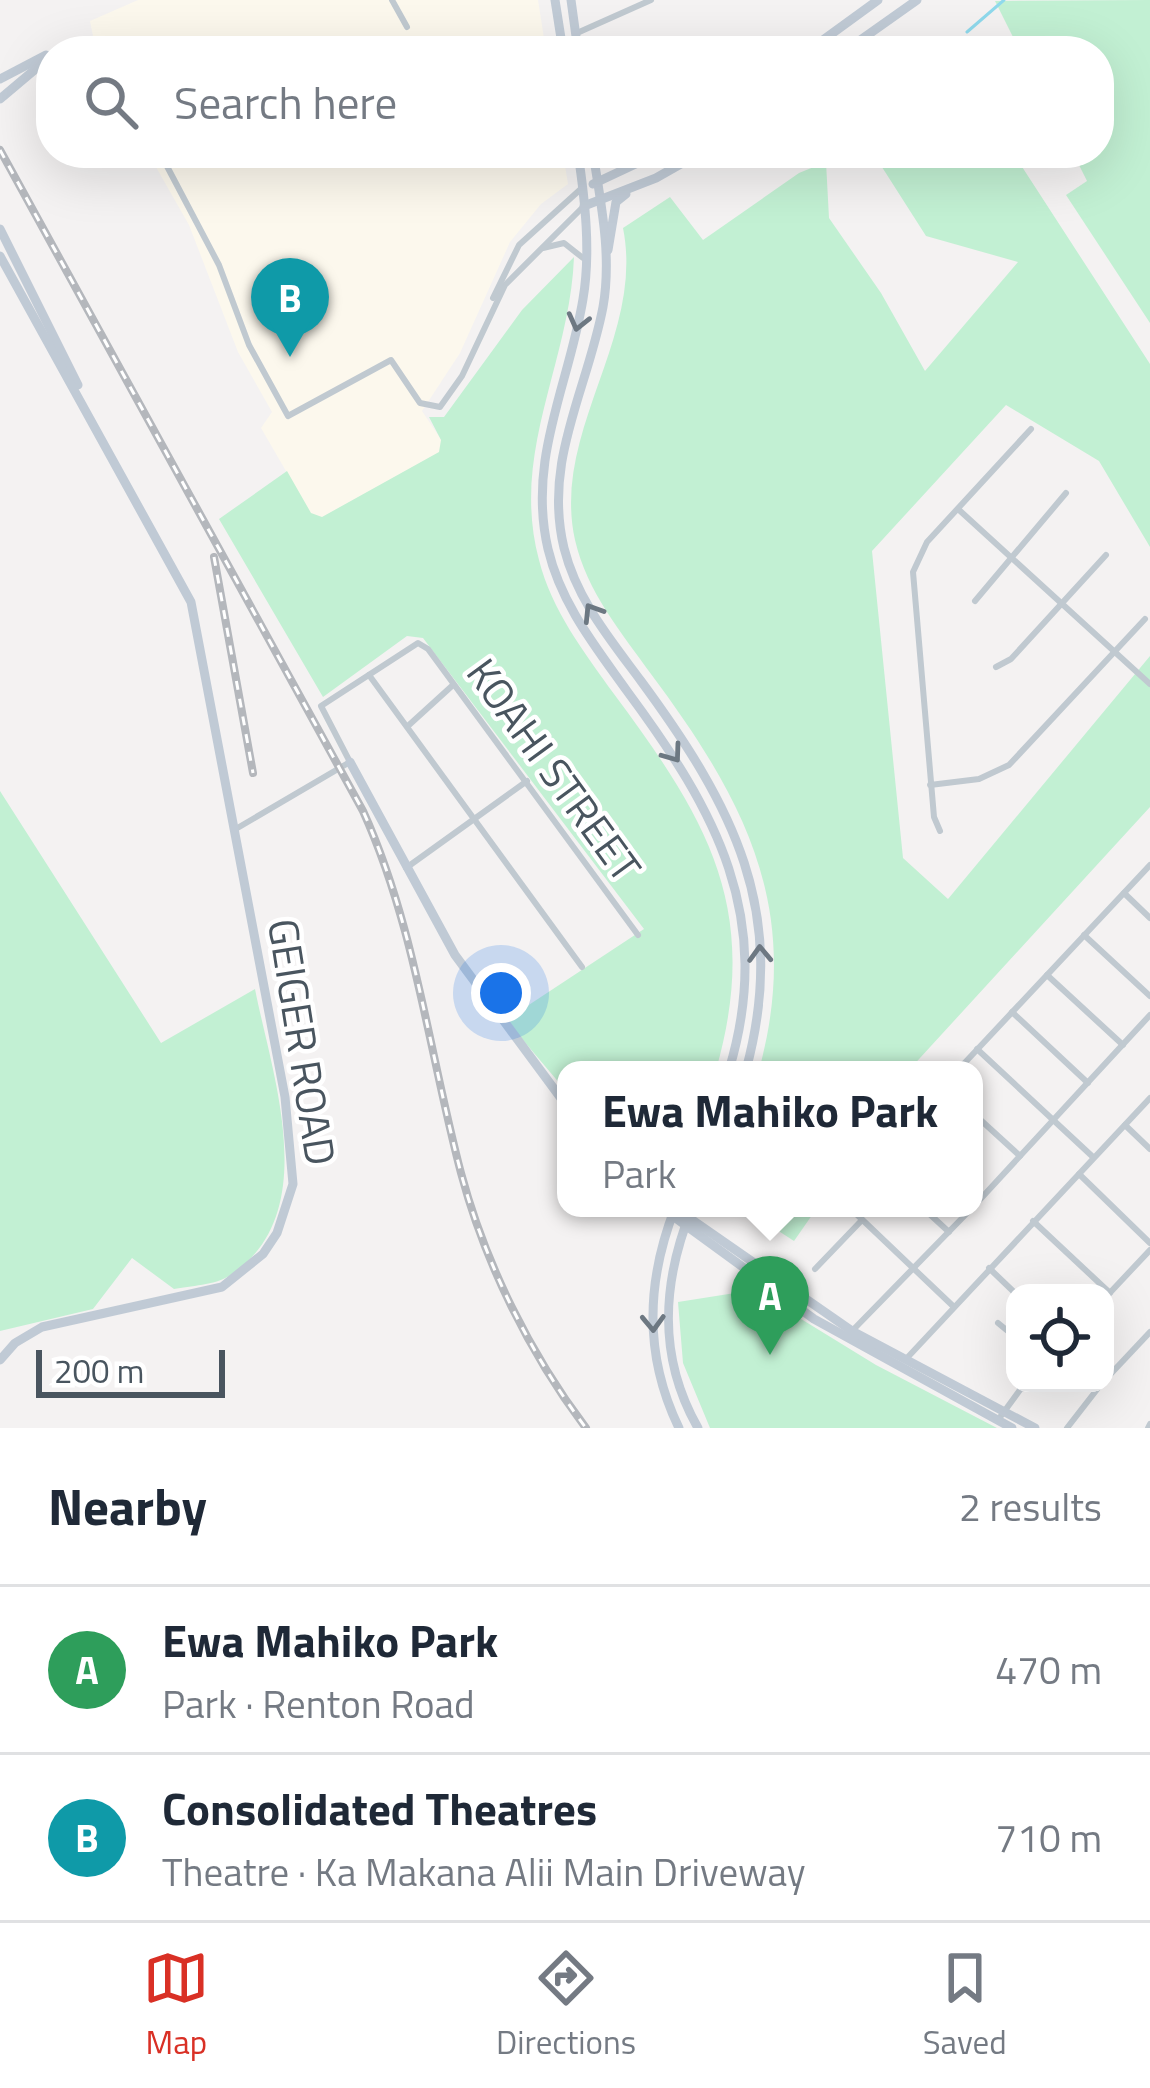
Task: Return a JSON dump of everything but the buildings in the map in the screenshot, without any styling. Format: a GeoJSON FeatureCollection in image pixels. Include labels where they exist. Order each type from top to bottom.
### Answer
{"type":"FeatureCollection","features":[{"type":"Feature","properties":{"kind":"main road"},"geometry":{"type":"LineString","coordinates":[[554,0],[560,36]]}},
{"type":"Feature","properties":{"kind":"main road"},"geometry":{"type":"LineString","coordinates":[[571,0],[575,34]]}},
{"type":"Feature","properties":{"kind":"main road"},"geometry":{"type":"LineString","coordinates":[[829,36],[878,0]]}},
{"type":"Feature","properties":{"kind":"main road"},"geometry":{"type":"LineString","coordinates":[[866,36],[917,0]]}},
{"type":"Feature","properties":{"kind":"main road"},"geometry":{"type":"LineString","coordinates":[[0,79],[36,61]]}},
{"type":"Feature","properties":{"kind":"main road"},"geometry":{"type":"LineString","coordinates":[[0,99],[36,68]]}},
{"type":"Feature","properties":{"kind":"main road"},"geometry":{"type":"LineString","coordinates":[[580,168],[586,264],[580,313],[543,455],[544,530],[572,612],[695,786],[727,855],[745,962],[731,1061]]}},
{"type":"Feature","properties":{"kind":"main road"},"geometry":{"type":"LineString","coordinates":[[595,168],[606,255]]}},
{"type":"Feature","properties":{"kind":"main road"},"geometry":{"type":"LineString","coordinates":[[583,187],[626,168]]}},
{"type":"Feature","properties":{"kind":"main road"},"geometry":{"type":"LineString","coordinates":[[584,206],[671,168]]}},
{"type":"Feature","properties":{"kind":"main road"},"geometry":{"type":"LineString","coordinates":[[634,187],[616,202],[602,308],[560,458],[560,529],[587,606],[699,761],[739,840],[754,891],[761,962],[747,1061]]}},
{"type":"Feature","properties":{"kind":"main road"},"geometry":{"type":"LineString","coordinates":[[0,233],[115,460]]}},
{"type":"Feature","properties":{"kind":"main road"},"geometry":{"type":"LineString","coordinates":[[0,256],[115,460]]}},
{"type":"Feature","properties":{"kind":"main road","name":"GEIGER ROAD"},"geometry":{"type":"LineString","coordinates":[[0,1360],[15,1343],[42,1327],[222,1287],[262,1255],[277,1233],[292,1184],[292,1155],[191,602],[115,460]]}},
{"type":"Feature","properties":{"kind":"main road"},"geometry":{"type":"LineString","coordinates":[[350,762],[455,955],[557,1093]]}},
{"type":"Feature","properties":{"kind":"main road"},"geometry":{"type":"LineString","coordinates":[[667,1217],[655,1273],[651,1322],[662,1384],[679,1428]]}},
{"type":"Feature","properties":{"kind":"main road"},"geometry":{"type":"LineString","coordinates":[[698,1428],[676,1379],[668,1335],[670,1275],[688,1217],[710,1239],[863,1349],[999,1416],[1036,1428]]}},
{"type":"Feature","properties":{"kind":"main road"},"geometry":{"type":"LineString","coordinates":[[745,1265],[1012,1428]]}},
{"type":"Feature","properties":{"kind":"street"},"geometry":{"type":"LineString","coordinates":[[392,0],[407,27]]}},
{"type":"Feature","properties":{"kind":"street"},"geometry":{"type":"LineString","coordinates":[[575,34],[651,0]]}},
{"type":"Feature","properties":{"kind":"street"},"geometry":{"type":"LineString","coordinates":[[168,168],[219,266],[252,352],[288,416],[391,360],[419,403],[438,408],[457,386],[501,273],[519,245],[583,187]]}},
{"type":"Feature","properties":{"kind":"street"},"geometry":{"type":"LineString","coordinates":[[489,309],[584,206]]}},
{"type":"Feature","properties":{"kind":"street"},"geometry":{"type":"LineString","coordinates":[[540,249],[568,245],[586,264]]}},
{"type":"Feature","properties":{"kind":"street"},"geometry":{"type":"LineString","coordinates":[[940,831],[911,580],[922,549],[1031,430]]}},
{"type":"Feature","properties":{"kind":"street"},"geometry":{"type":"LineString","coordinates":[[975,601],[1066,493]]}},
{"type":"Feature","properties":{"kind":"street"},"geometry":{"type":"LineString","coordinates":[[958,509],[1150,684]]}},
{"type":"Feature","properties":{"kind":"street"},"geometry":{"type":"LineString","coordinates":[[996,668],[1011,659],[1106,555]]}},
{"type":"Feature","properties":{"kind":"street"},"geometry":{"type":"LineString","coordinates":[[931,784],[979,779],[1009,765],[1145,619]]}},
{"type":"Feature","properties":{"kind":"street","name":"KOAHI STREET"},"geometry":{"type":"LineString","coordinates":[[369,675],[418,644],[527,781],[638,935]]}},
{"type":"Feature","properties":{"kind":"street"},"geometry":{"type":"LineString","coordinates":[[234,830],[350,762],[321,706],[369,675],[582,967]]}},
{"type":"Feature","properties":{"kind":"street"},"geometry":{"type":"LineString","coordinates":[[409,725],[453,685]]}},
{"type":"Feature","properties":{"kind":"street"},"geometry":{"type":"LineString","coordinates":[[406,868],[527,781]]}},
{"type":"Feature","properties":{"kind":"street"},"geometry":{"type":"LineString","coordinates":[[966,1061],[1150,865]]}},
{"type":"Feature","properties":{"kind":"street"},"geometry":{"type":"LineString","coordinates":[[1124,893],[1150,917]]}},
{"type":"Feature","properties":{"kind":"street"},"geometry":{"type":"LineString","coordinates":[[1084,935],[1150,996]]}},
{"type":"Feature","properties":{"kind":"street"},"geometry":{"type":"LineString","coordinates":[[1047,975],[1123,1045]]}},
{"type":"Feature","properties":{"kind":"street"},"geometry":{"type":"LineString","coordinates":[[1012,1012],[1088,1083]]}},
{"type":"Feature","properties":{"kind":"street"},"geometry":{"type":"LineString","coordinates":[[983,1197],[1150,1016]]}},
{"type":"Feature","properties":{"kind":"street"},"geometry":{"type":"LineString","coordinates":[[977,1049],[1094,1157]]}},
{"type":"Feature","properties":{"kind":"street"},"geometry":{"type":"LineString","coordinates":[[905,1361],[1150,1098]]}},
{"type":"Feature","properties":{"kind":"street"},"geometry":{"type":"LineString","coordinates":[[983,1122],[1020,1156]]}},
{"type":"Feature","properties":{"kind":"street"},"geometry":{"type":"LineString","coordinates":[[1125,1125],[1150,1149]]}},
{"type":"Feature","properties":{"kind":"street"},"geometry":{"type":"LineString","coordinates":[[1078,1174],[1149,1252],[1114,1289]]}},
{"type":"Feature","properties":{"kind":"street"},"geometry":{"type":"LineString","coordinates":[[983,1191],[986,1194]]}},
{"type":"Feature","properties":{"kind":"street"},"geometry":{"type":"LineString","coordinates":[[859,1217],[953,1307]]}},
{"type":"Feature","properties":{"kind":"street"},"geometry":{"type":"LineString","coordinates":[[933,1217],[949,1232]]}},
{"type":"Feature","properties":{"kind":"street"},"geometry":{"type":"LineString","coordinates":[[852,1331],[963,1217]]}},
{"type":"Feature","properties":{"kind":"street"},"geometry":{"type":"LineString","coordinates":[[815,1269],[862,1220]]}},
{"type":"Feature","properties":{"kind":"street"},"geometry":{"type":"LineString","coordinates":[[1033,1221],[1095,1284]]}},
{"type":"Feature","properties":{"kind":"street"},"geometry":{"type":"LineString","coordinates":[[989,1268],[1006,1284]]}},
{"type":"Feature","properties":{"kind":"street"},"geometry":{"type":"LineString","coordinates":[[998,1323],[1006,1330]]}},
{"type":"Feature","properties":{"kind":"street"},"geometry":{"type":"LineString","coordinates":[[1114,1372],[1148,1336]]}},
{"type":"Feature","properties":{"kind":"street"},"geometry":{"type":"LineString","coordinates":[[999,1416],[1018,1392]]}},
{"type":"Feature","properties":{"kind":"street"},"geometry":{"type":"LineString","coordinates":[[1067,1428],[1096,1392]]}},
{"type":"Feature","properties":{"kind":"shaded area"},"geometry":{"type":"Polygon","coordinates":[[[138,0],[538,0],[544,36],[93,36],[90,21],[138,0]]]}},
{"type":"Feature","properties":{"kind":"shaded area"},"geometry":{"type":"Polygon","coordinates":[[[157,168],[565,168],[568,184],[541,204],[510,242],[460,353],[422,411],[442,441],[440,452],[321,518],[311,514],[261,428],[272,412],[238,352],[189,225],[157,168]]]}},
{"type":"Feature","properties":{"kind":"green space"},"geometry":{"type":"Polygon","coordinates":[[[1150,0],[1150,323],[1066,195],[1087,181],[1080,168],[1114,168],[1114,36],[1012,36],[995,1],[1150,0]]]}},
{"type":"Feature","properties":{"kind":"green space"},"geometry":{"type":"Polygon","coordinates":[[[826,168],[829,218],[881,293],[925,371],[1018,262],[926,236],[883,168],[1023,168],[1150,364],[1150,547],[1099,461],[1006,405],[872,551],[903,858],[948,899],[1150,656],[1150,807],[917,1061],[761,1061],[771,1012],[774,958],[769,907],[757,859],[714,766],[617,627],[588,577],[575,540],[571,500],[575,461],[621,308],[626,269],[623,228],[670,197],[703,240],[799,173],[826,168]]]}},
{"type":"Feature","properties":{"kind":"green space"},"geometry":{"type":"Polygon","coordinates":[[[574,257],[563,334],[536,445],[532,520],[539,560],[570,630],[676,783],[717,868],[733,961],[729,1013],[718,1061],[557,1061],[557,1080],[506,1020],[644,929],[423,638],[407,636],[323,697],[219,519],[287,471],[311,513],[322,517],[439,452],[441,440],[429,417],[444,417],[522,310],[574,257]]]}},
{"type":"Feature","properties":{"kind":"green space"},"geometry":{"type":"Polygon","coordinates":[[[0,791],[161,1043],[255,989],[284,1142],[276,1218],[258,1250],[229,1276],[174,1289],[132,1258],[93,1309],[0,1331],[0,791]]]}},
{"type":"Feature","properties":{"kind":"green space"},"geometry":{"type":"Polygon","coordinates":[[[757,1217],[811,1217],[794,1241],[757,1217]]]}},
{"type":"Feature","properties":{"kind":"green space"},"geometry":{"type":"Polygon","coordinates":[[[754,1290],[876,1365],[997,1428],[710,1428],[683,1363],[678,1302],[754,1290]]]}},
{"type":"Feature","properties":{"kind":"waterway"},"geometry":{"type":"LineString","coordinates":[[967,32],[1004,0]]}},
{"type":"Feature","properties":{"kind":"railway"},"geometry":{"type":"LineString","coordinates":[[0,150],[363,811],[396,899],[461,1173],[483,1240],[528,1339],[586,1428]]}},
{"type":"Feature","properties":{"kind":"railway"},"geometry":{"type":"LineString","coordinates":[[214,557],[253,773]]}},
{"type":"Feature","properties":{"kind":"place","name":"Consolidated Theatres"},"geometry":{"type":"Point","coordinates":[290,357]}},
{"type":"Feature","properties":{"kind":"place","name":"Ewa Mahiko Park"},"geometry":{"type":"Point","coordinates":[770,1355]}}]}
